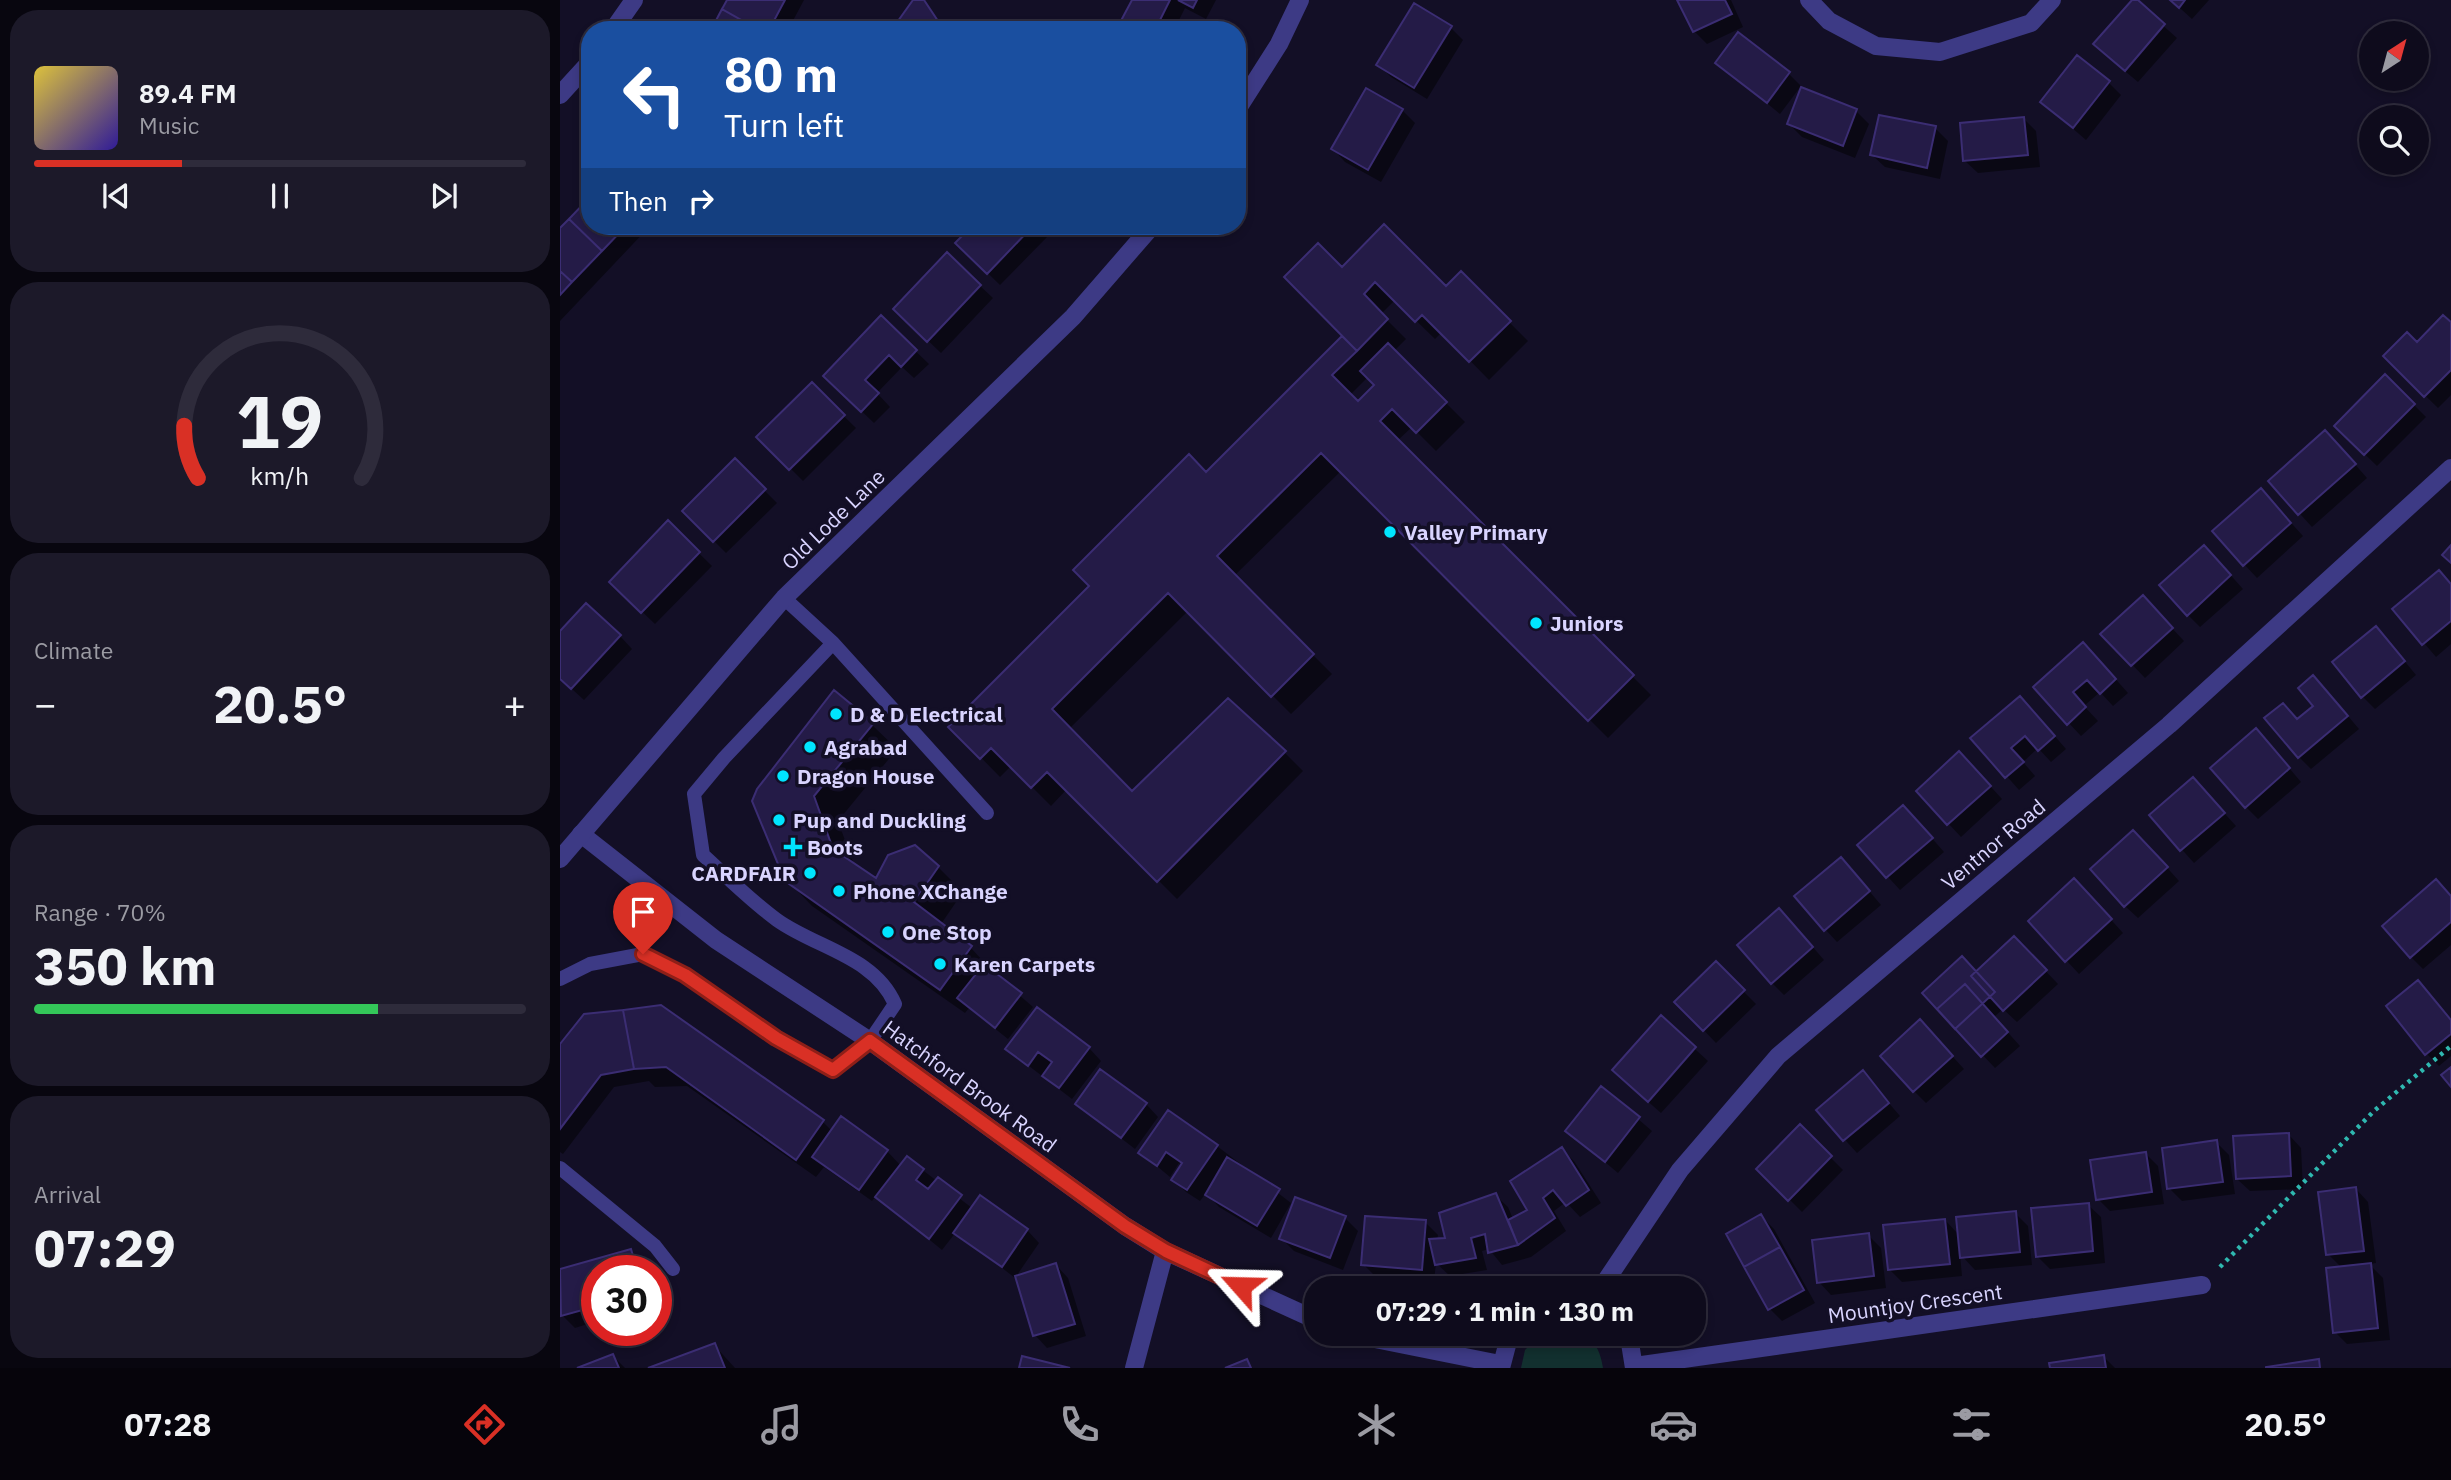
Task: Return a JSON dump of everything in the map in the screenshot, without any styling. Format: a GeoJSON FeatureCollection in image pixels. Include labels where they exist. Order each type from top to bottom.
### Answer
{"type":"FeatureCollection","features":[{"type":"Feature","properties":{"kind":"street"},"geometry":{"type":"LineString","coordinates":[[619,21],[634,0]]}},
{"type":"Feature","properties":{"kind":"street"},"geometry":{"type":"LineString","coordinates":[[1246,96],[1279,44],[1300,0]]}},
{"type":"Feature","properties":{"kind":"street"},"geometry":{"type":"LineString","coordinates":[[1809,0],[1829,21],[1876,46],[1940,52],[2031,23],[2052,0]]}},
{"type":"Feature","properties":{"kind":"street"},"geometry":{"type":"LineString","coordinates":[[560,95],[581,72]]}},
{"type":"Feature","properties":{"kind":"street","name":"Old Lode Lane"},"geometry":{"type":"LineString","coordinates":[[560,859],[784,598],[1073,317],[1144,235]]}},
{"type":"Feature","properties":{"kind":"street","name":"Ventnor Road"},"geometry":{"type":"LineString","coordinates":[[1609,1276],[1680,1170],[1778,1056],[2169,725],[2451,468]]}},
{"type":"Feature","properties":{"kind":"street","name":"Hatchford Brook Road"},"geometry":{"type":"LineString","coordinates":[[581,834],[716,940],[870,1041],[1125,1226],[1166,1251],[1304,1314]]}},
{"type":"Feature","properties":{"kind":"street"},"geometry":{"type":"LineString","coordinates":[[1134,1368],[1166,1251]]}},
{"type":"Feature","properties":{"kind":"street","name":"Mountjoy Crescent"},"geometry":{"type":"LineString","coordinates":[[1634,1367],[2202,1285]]}},
{"type":"Feature","properties":{"kind":"street"},"geometry":{"type":"LineString","coordinates":[[1406,1346],[1500,1366],[1506,1346]]}},
{"type":"Feature","properties":{"kind":"street"},"geometry":{"type":"LineString","coordinates":[[1630,1346],[1634,1367]]}},
{"type":"Feature","properties":{"kind":"lane"},"geometry":{"type":"LineString","coordinates":[[784,598],[833,643],[987,813]]}},
{"type":"Feature","properties":{"kind":"lane"},"geometry":{"type":"LineString","coordinates":[[560,979],[590,964],[643,954],[685,975],[776,1038],[833,1070],[870,1041],[895,1004],[887,986],[862,965],[778,921],[703,855],[694,794],[833,643]]}},
{"type":"Feature","properties":{"kind":"lane"},"geometry":{"type":"LineString","coordinates":[[560,1168],[655,1246],[673,1269]]}},
{"type":"Feature","properties":{"kind":"path"},"geometry":{"type":"LineString","coordinates":[[2202,1285],[2374,1111],[2451,1046]]}},
{"type":"Feature","properties":{"kind":"green space"},"geometry":{"type":"Polygon","coordinates":[[[1529,1346],[1596,1346],[1603,1368],[1521,1368],[1525,1350],[1529,1346]]]}},
{"type":"Feature","properties":{"kind":"building"},"geometry":{"type":"Polygon","coordinates":[[[727,0],[785,0],[774,21],[743,21],[722,9],[727,0]]]}},
{"type":"Feature","properties":{"kind":"building"},"geometry":{"type":"Polygon","coordinates":[[[913,0],[924,0],[938,21],[898,21],[913,0]]]}},
{"type":"Feature","properties":{"kind":"building"},"geometry":{"type":"Polygon","coordinates":[[[1132,0],[1170,0],[1160,21],[1121,21],[1132,0]]]}},
{"type":"Feature","properties":{"kind":"building"},"geometry":{"type":"Polygon","coordinates":[[[1178,0],[1197,0],[1193,8],[1178,0]]]}},
{"type":"Feature","properties":{"kind":"building"},"geometry":{"type":"Polygon","coordinates":[[[1677,0],[1725,0],[1732,14],[1693,32],[1677,0]]]}},
{"type":"Feature","properties":{"kind":"building"},"geometry":{"type":"Polygon","coordinates":[[[2132,0],[2138,0],[2165,24],[2125,71],[2093,44],[2132,0]]]}},
{"type":"Feature","properties":{"kind":"building"},"geometry":{"type":"Polygon","coordinates":[[[2170,0],[2185,0],[2179,8],[2170,0]]]}},
{"type":"Feature","properties":{"kind":"building"},"geometry":{"type":"Polygon","coordinates":[[[1414,3],[1452,26],[1414,88],[1376,65],[1414,3]]]}},
{"type":"Feature","properties":{"kind":"building"},"geometry":{"type":"Polygon","coordinates":[[[722,9],[743,21],[716,21],[722,9]]]}},
{"type":"Feature","properties":{"kind":"building"},"geometry":{"type":"Polygon","coordinates":[[[1738,32],[1790,72],[1767,103],[1715,63],[1738,32]]]}},
{"type":"Feature","properties":{"kind":"building"},"geometry":{"type":"Polygon","coordinates":[[[2077,55],[2110,81],[2073,128],[2040,102],[2077,55]]]}},
{"type":"Feature","properties":{"kind":"building"},"geometry":{"type":"Polygon","coordinates":[[[1801,87],[1857,109],[1843,146],[1787,124],[1801,87]]]}},
{"type":"Feature","properties":{"kind":"building"},"geometry":{"type":"Polygon","coordinates":[[[1366,88],[1403,109],[1368,170],[1331,149],[1366,88]]]}},
{"type":"Feature","properties":{"kind":"building"},"geometry":{"type":"Polygon","coordinates":[[[1879,115],[1936,126],[1927,168],[1870,155],[1879,115]]]}},
{"type":"Feature","properties":{"kind":"building"},"geometry":{"type":"Polygon","coordinates":[[[2024,117],[2028,155],[1963,161],[1960,123],[2024,117]]]}},
{"type":"Feature","properties":{"kind":"building"},"geometry":{"type":"Polygon","coordinates":[[[581,206],[581,231],[569,219],[581,206]]]}},
{"type":"Feature","properties":{"kind":"building"},"geometry":{"type":"Polygon","coordinates":[[[569,219],[581,231],[581,235],[586,235],[602,251],[572,282],[560,271],[560,228],[569,219]]]}},
{"type":"Feature","properties":{"kind":"building"},"geometry":{"type":"Polygon","coordinates":[[[1384,224],[1446,286],[1461,271],[1511,321],[1469,362],[1422,315],[1415,322],[1375,282],[1364,294],[1388,319],[1357,351],[1284,277],[1318,243],[1342,267],[1384,224]]]}},
{"type":"Feature","properties":{"kind":"building"},"geometry":{"type":"Polygon","coordinates":[[[586,235],[617,235],[602,251],[586,235]]]}},
{"type":"Feature","properties":{"kind":"building"},"geometry":{"type":"Polygon","coordinates":[[[963,235],[1024,235],[987,274],[955,243],[963,235]]]}},
{"type":"Feature","properties":{"kind":"building"},"geometry":{"type":"Polygon","coordinates":[[[947,252],[981,285],[927,342],[893,309],[947,252]]]}},
{"type":"Feature","properties":{"kind":"building"},"geometry":{"type":"Polygon","coordinates":[[[560,271],[572,282],[560,295],[560,271]]]}},
{"type":"Feature","properties":{"kind":"building"},"geometry":{"type":"Polygon","coordinates":[[[881,315],[917,350],[901,367],[889,355],[865,380],[879,393],[861,412],[823,376],[881,315]]]}},
{"type":"Feature","properties":{"kind":"building"},"geometry":{"type":"Polygon","coordinates":[[[2443,315],[2451,322],[2451,370],[2424,397],[2383,356],[2407,332],[2417,342],[2443,315]]]}},
{"type":"Feature","properties":{"kind":"building","name":"Juniors"},"geometry":{"type":"Polygon","coordinates":[[[1342,336],[1357,351],[1332,375],[1358,401],[1374,385],[1360,371],[1388,343],[1447,402],[1416,433],[1392,409],[1380,421],[1634,675],[1588,721],[1321,453],[1217,556],[1314,654],[1271,697],[1168,593],[1052,709],[1132,791],[1228,698],[1286,751],[1157,882],[1047,772],[1031,788],[991,748],[980,759],[948,727],[1089,586],[1073,570],[1189,454],[1206,472],[1342,336]]]}},
{"type":"Feature","properties":{"kind":"building"},"geometry":{"type":"Polygon","coordinates":[[[2385,374],[2415,404],[2364,455],[2334,426],[2385,374]]]}},
{"type":"Feature","properties":{"kind":"building"},"geometry":{"type":"Polygon","coordinates":[[[812,382],[845,415],[789,470],[756,437],[812,382]]]}},
{"type":"Feature","properties":{"kind":"building"},"geometry":{"type":"Polygon","coordinates":[[[2325,430],[2356,464],[2298,515],[2268,481],[2325,430]]]}},
{"type":"Feature","properties":{"kind":"building"},"geometry":{"type":"Polygon","coordinates":[[[735,458],[766,489],[713,542],[682,511],[735,458]]]}},
{"type":"Feature","properties":{"kind":"building"},"geometry":{"type":"Polygon","coordinates":[[[2261,488],[2291,523],[2243,566],[2212,531],[2261,488]]]}},
{"type":"Feature","properties":{"kind":"building"},"geometry":{"type":"Polygon","coordinates":[[[668,520],[700,552],[641,613],[609,582],[668,520]]]}},
{"type":"Feature","properties":{"kind":"building"},"geometry":{"type":"Polygon","coordinates":[[[2204,545],[2231,575],[2187,616],[2159,585],[2204,545]]]}},
{"type":"Feature","properties":{"kind":"building"},"geometry":{"type":"Polygon","coordinates":[[[2451,545],[2451,563],[2442,555],[2451,545]]]}},
{"type":"Feature","properties":{"kind":"building"},"geometry":{"type":"Polygon","coordinates":[[[2439,570],[2451,584],[2451,621],[2422,645],[2392,609],[2439,570]]]}},
{"type":"Feature","properties":{"kind":"building"},"geometry":{"type":"Polygon","coordinates":[[[2143,595],[2173,628],[2131,666],[2100,634],[2143,595]]]}},
{"type":"Feature","properties":{"kind":"building"},"geometry":{"type":"Polygon","coordinates":[[[586,603],[621,635],[571,689],[560,679],[560,631],[586,603]]]}},
{"type":"Feature","properties":{"kind":"building"},"geometry":{"type":"Polygon","coordinates":[[[2376,626],[2405,661],[2361,698],[2332,662],[2376,626]]]}},
{"type":"Feature","properties":{"kind":"building"},"geometry":{"type":"Polygon","coordinates":[[[2083,642],[2116,679],[2100,694],[2087,680],[2073,692],[2086,707],[2067,725],[2033,687],[2083,642]]]}},
{"type":"Feature","properties":{"kind":"building"},"geometry":{"type":"Polygon","coordinates":[[[2313,675],[2348,716],[2298,758],[2264,718],[2283,703],[2297,719],[2313,706],[2298,688],[2313,675]]]}},
{"type":"Feature","properties":{"kind":"building"},"geometry":{"type":"Polygon","coordinates":[[[834,690],[874,723],[814,796],[833,849],[876,878],[888,855],[915,845],[939,866],[914,902],[972,946],[940,990],[785,881],[752,801],[757,789],[834,690]]]}},
{"type":"Feature","properties":{"kind":"building"},"geometry":{"type":"Polygon","coordinates":[[[2020,696],[2055,736],[2038,751],[2025,736],[2011,748],[2024,762],[2005,778],[1970,738],[2020,696]]]}},
{"type":"Feature","properties":{"kind":"building"},"geometry":{"type":"Polygon","coordinates":[[[2256,728],[2290,768],[2245,808],[2210,768],[2256,728]]]}},
{"type":"Feature","properties":{"kind":"building"},"geometry":{"type":"Polygon","coordinates":[[[1959,751],[1991,786],[1947,825],[1916,791],[1959,751]]]}},
{"type":"Feature","properties":{"kind":"building"},"geometry":{"type":"Polygon","coordinates":[[[2193,777],[2225,813],[2180,851],[2149,815],[2193,777]]]}},
{"type":"Feature","properties":{"kind":"building"},"geometry":{"type":"Polygon","coordinates":[[[1903,805],[1933,838],[1886,878],[1857,845],[1903,805]]]}},
{"type":"Feature","properties":{"kind":"building"},"geometry":{"type":"Polygon","coordinates":[[[2133,830],[2168,867],[2124,907],[2090,869],[2133,830]]]}},
{"type":"Feature","properties":{"kind":"building"},"geometry":{"type":"Polygon","coordinates":[[[1841,857],[1870,891],[1824,931],[1794,896],[1841,857]]]}},
{"type":"Feature","properties":{"kind":"building"},"geometry":{"type":"Polygon","coordinates":[[[2074,878],[2112,919],[2065,962],[2028,921],[2074,878]]]}},
{"type":"Feature","properties":{"kind":"building"},"geometry":{"type":"Polygon","coordinates":[[[2436,879],[2451,896],[2451,922],[2410,958],[2382,926],[2436,879]]]}},
{"type":"Feature","properties":{"kind":"building"},"geometry":{"type":"Polygon","coordinates":[[[1779,908],[1813,947],[1771,984],[1737,945],[1779,908]]]}},
{"type":"Feature","properties":{"kind":"building"},"geometry":{"type":"Polygon","coordinates":[[[2014,936],[2047,970],[2003,1011],[1971,976],[2014,936]]]}},
{"type":"Feature","properties":{"kind":"building"},"geometry":{"type":"Polygon","coordinates":[[[1962,956],[1995,992],[1955,1029],[1922,993],[1962,956]]]}},
{"type":"Feature","properties":{"kind":"building"},"geometry":{"type":"Polygon","coordinates":[[[1716,961],[1745,990],[1703,1031],[1674,1002],[1716,961]]]}},
{"type":"Feature","properties":{"kind":"building"},"geometry":{"type":"Polygon","coordinates":[[[984,964],[1022,993],[995,1028],[957,998],[984,964]]]}},
{"type":"Feature","properties":{"kind":"building"},"geometry":{"type":"Polygon","coordinates":[[[2418,980],[2451,1020],[2451,1034],[2425,1055],[2386,1006],[2418,980]]]}},
{"type":"Feature","properties":{"kind":"building"},"geometry":{"type":"Polygon","coordinates":[[[1965,984],[2008,1032],[1981,1057],[1937,1009],[1965,984]]]}},
{"type":"Feature","properties":{"kind":"building"},"geometry":{"type":"Polygon","coordinates":[[[661,1005],[824,1120],[796,1160],[666,1067],[634,1069],[623,1010],[661,1005]]]}},
{"type":"Feature","properties":{"kind":"building"},"geometry":{"type":"Polygon","coordinates":[[[1037,1007],[1090,1047],[1059,1088],[1042,1076],[1052,1062],[1038,1052],[1028,1066],[1005,1049],[1037,1007]]]}},
{"type":"Feature","properties":{"kind":"building"},"geometry":{"type":"Polygon","coordinates":[[[623,1010],[634,1069],[601,1075],[560,1129],[560,1044],[584,1014],[623,1010]]]}},
{"type":"Feature","properties":{"kind":"building"},"geometry":{"type":"Polygon","coordinates":[[[1661,1015],[1696,1047],[1648,1102],[1612,1070],[1661,1015]]]}},
{"type":"Feature","properties":{"kind":"building"},"geometry":{"type":"Polygon","coordinates":[[[1920,1019],[1953,1056],[1913,1092],[1880,1056],[1920,1019]]]}},
{"type":"Feature","properties":{"kind":"building"},"geometry":{"type":"Polygon","coordinates":[[[2451,1067],[2451,1087],[2441,1075],[2451,1067]]]}},
{"type":"Feature","properties":{"kind":"building"},"geometry":{"type":"Polygon","coordinates":[[[1100,1069],[1147,1103],[1121,1138],[1075,1104],[1100,1069]]]}},
{"type":"Feature","properties":{"kind":"building"},"geometry":{"type":"Polygon","coordinates":[[[1863,1070],[1889,1103],[1843,1141],[1816,1110],[1863,1070]]]}},
{"type":"Feature","properties":{"kind":"building"},"geometry":{"type":"Polygon","coordinates":[[[1601,1086],[1640,1117],[1605,1162],[1565,1131],[1601,1086]]]}},
{"type":"Feature","properties":{"kind":"building"},"geometry":{"type":"Polygon","coordinates":[[[1168,1110],[1218,1145],[1187,1190],[1171,1180],[1182,1163],[1166,1152],[1157,1166],[1138,1153],[1168,1110]]]}},
{"type":"Feature","properties":{"kind":"building"},"geometry":{"type":"Polygon","coordinates":[[[841,1116],[888,1150],[859,1190],[812,1157],[841,1116]]]}},
{"type":"Feature","properties":{"kind":"building"},"geometry":{"type":"Polygon","coordinates":[[[1800,1124],[1832,1156],[1788,1201],[1756,1169],[1800,1124]]]}},
{"type":"Feature","properties":{"kind":"building"},"geometry":{"type":"Polygon","coordinates":[[[2289,1133],[2291,1176],[2236,1179],[2233,1136],[2289,1133]]]}},
{"type":"Feature","properties":{"kind":"building"},"geometry":{"type":"Polygon","coordinates":[[[2217,1140],[2223,1182],[2167,1189],[2162,1148],[2217,1140]]]}},
{"type":"Feature","properties":{"kind":"building"},"geometry":{"type":"Polygon","coordinates":[[[1562,1147],[1589,1190],[1566,1206],[1553,1190],[1543,1198],[1555,1218],[1518,1245],[1508,1220],[1527,1210],[1510,1181],[1562,1147]]]}},
{"type":"Feature","properties":{"kind":"building"},"geometry":{"type":"Polygon","coordinates":[[[2146,1152],[2152,1192],[2096,1200],[2090,1160],[2146,1152]]]}},
{"type":"Feature","properties":{"kind":"building"},"geometry":{"type":"Polygon","coordinates":[[[907,1156],[924,1169],[916,1180],[928,1189],[938,1177],[962,1195],[929,1239],[875,1197],[907,1156]]]}},
{"type":"Feature","properties":{"kind":"building"},"geometry":{"type":"Polygon","coordinates":[[[1227,1157],[1280,1189],[1257,1226],[1205,1195],[1227,1157]]]}},
{"type":"Feature","properties":{"kind":"building"},"geometry":{"type":"Polygon","coordinates":[[[2356,1187],[2364,1251],[2326,1255],[2318,1192],[2356,1187]]]}},
{"type":"Feature","properties":{"kind":"building"},"geometry":{"type":"Polygon","coordinates":[[[1496,1193],[1518,1245],[1488,1253],[1485,1234],[1471,1238],[1476,1258],[1435,1265],[1429,1239],[1445,1238],[1439,1213],[1496,1193]]]}},
{"type":"Feature","properties":{"kind":"building"},"geometry":{"type":"Polygon","coordinates":[[[980,1195],[1028,1229],[1002,1267],[953,1233],[980,1195]]]}},
{"type":"Feature","properties":{"kind":"building"},"geometry":{"type":"Polygon","coordinates":[[[1295,1197],[1346,1216],[1330,1258],[1279,1239],[1295,1197]]]}},
{"type":"Feature","properties":{"kind":"building"},"geometry":{"type":"Polygon","coordinates":[[[2089,1203],[2093,1251],[2036,1257],[2031,1208],[2089,1203]]]}},
{"type":"Feature","properties":{"kind":"building"},"geometry":{"type":"Polygon","coordinates":[[[2016,1211],[2020,1252],[1960,1258],[1956,1217],[2016,1211]]]}},
{"type":"Feature","properties":{"kind":"building"},"geometry":{"type":"Polygon","coordinates":[[[1761,1214],[1780,1247],[1744,1267],[1726,1234],[1761,1214]]]}},
{"type":"Feature","properties":{"kind":"building"},"geometry":{"type":"Polygon","coordinates":[[[1365,1216],[1426,1220],[1422,1270],[1361,1265],[1365,1216]]]}},
{"type":"Feature","properties":{"kind":"building"},"geometry":{"type":"Polygon","coordinates":[[[1945,1219],[1950,1264],[1888,1270],[1883,1225],[1945,1219]]]}},
{"type":"Feature","properties":{"kind":"building"},"geometry":{"type":"Polygon","coordinates":[[[1869,1233],[1874,1276],[1817,1283],[1812,1240],[1869,1233]]]}},
{"type":"Feature","properties":{"kind":"building"},"geometry":{"type":"Polygon","coordinates":[[[1780,1247],[1804,1290],[1768,1310],[1744,1267],[1780,1247]]]}},
{"type":"Feature","properties":{"kind":"building"},"geometry":{"type":"Polygon","coordinates":[[[631,1249],[633,1255],[610,1255],[631,1249]]]}},
{"type":"Feature","properties":{"kind":"building"},"geometry":{"type":"Polygon","coordinates":[[[581,1263],[581,1310],[561,1316],[560,1269],[581,1263]]]}},
{"type":"Feature","properties":{"kind":"building"},"geometry":{"type":"Polygon","coordinates":[[[1056,1263],[1075,1324],[1033,1336],[1015,1276],[1056,1263]]]}},
{"type":"Feature","properties":{"kind":"building"},"geometry":{"type":"Polygon","coordinates":[[[2371,1263],[2378,1328],[2333,1333],[2326,1268],[2371,1263]]]}},
{"type":"Feature","properties":{"kind":"building"},"geometry":{"type":"Polygon","coordinates":[[[715,1343],[725,1368],[648,1368],[715,1343]]]}},
{"type":"Feature","properties":{"kind":"building"},"geometry":{"type":"Polygon","coordinates":[[[613,1354],[619,1368],[577,1368],[613,1354]]]}},
{"type":"Feature","properties":{"kind":"building"},"geometry":{"type":"Polygon","coordinates":[[[2104,1355],[2106,1368],[2050,1368],[2049,1363],[2104,1355]]]}},
{"type":"Feature","properties":{"kind":"building"},"geometry":{"type":"Polygon","coordinates":[[[1022,1356],[1070,1368],[1019,1368],[1022,1356]]]}},
{"type":"Feature","properties":{"kind":"building"},"geometry":{"type":"Polygon","coordinates":[[[1247,1359],[1251,1368],[1225,1368],[1247,1359]]]}},
{"type":"Feature","properties":{"kind":"building"},"geometry":{"type":"Polygon","coordinates":[[[2319,1359],[2320,1368],[2266,1368],[2266,1367],[2319,1359]]]}},
{"type":"Feature","properties":{"kind":"place","name":"Valley Primary"},"geometry":{"type":"Point","coordinates":[1390,532]}},
{"type":"Feature","properties":{"kind":"place","name":"Juniors"},"geometry":{"type":"Point","coordinates":[1536,623]}},
{"type":"Feature","properties":{"kind":"place","name":"D & D Electrical"},"geometry":{"type":"Point","coordinates":[836,714]}},
{"type":"Feature","properties":{"kind":"place","name":"Agrabad"},"geometry":{"type":"Point","coordinates":[810,747]}},
{"type":"Feature","properties":{"kind":"place","name":"Dragon House"},"geometry":{"type":"Point","coordinates":[783,776]}},
{"type":"Feature","properties":{"kind":"place","name":"Pup and Duckling"},"geometry":{"type":"Point","coordinates":[779,820]}},
{"type":"Feature","properties":{"kind":"place","name":"Boots"},"geometry":{"type":"Point","coordinates":[793,847]}},
{"type":"Feature","properties":{"kind":"place","name":"CARDFAIR"},"geometry":{"type":"Point","coordinates":[810,873]}},
{"type":"Feature","properties":{"kind":"place","name":"Phone XChange"},"geometry":{"type":"Point","coordinates":[839,891]}},
{"type":"Feature","properties":{"kind":"place","name":"One Stop"},"geometry":{"type":"Point","coordinates":[888,932]}},
{"type":"Feature","properties":{"kind":"place","name":"Karen Carpets"},"geometry":{"type":"Point","coordinates":[940,964]}},
{"type":"Feature","properties":{"kind":"route"},"geometry":{"type":"LineString","coordinates":[[643,954],[685,975],[776,1038],[833,1070],[870,1041],[1125,1226],[1166,1251],[1241,1286]]}}]}
